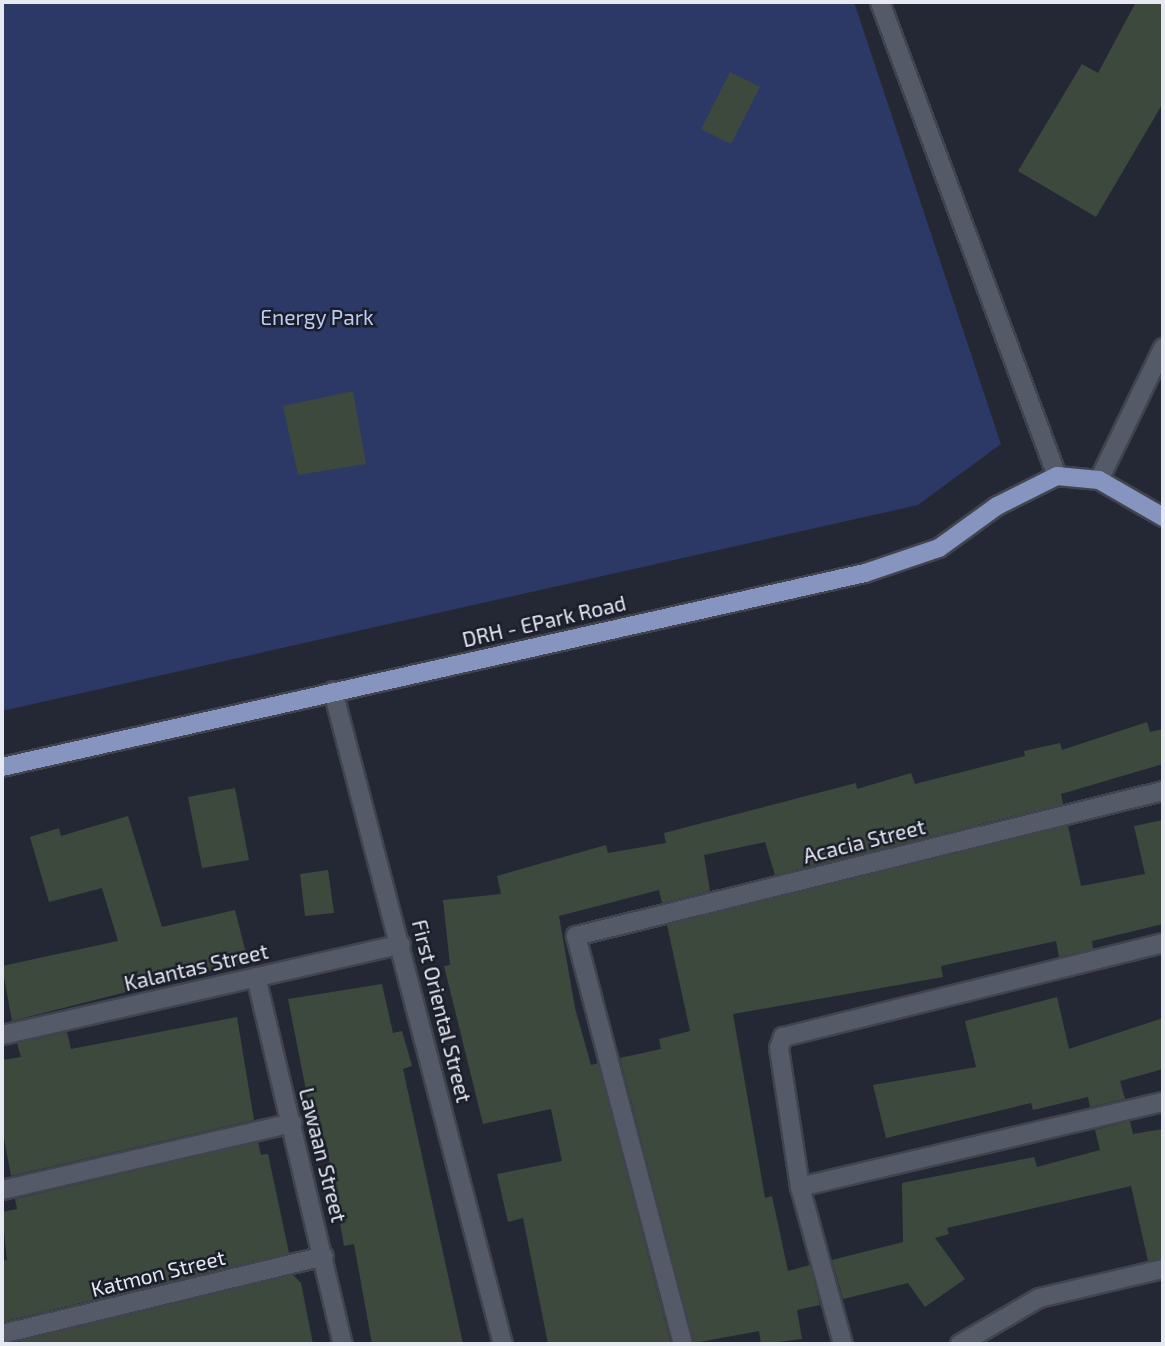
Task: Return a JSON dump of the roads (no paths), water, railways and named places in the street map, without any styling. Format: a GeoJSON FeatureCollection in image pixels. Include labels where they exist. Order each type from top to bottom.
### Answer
{"type":"FeatureCollection","features":[{"type":"Feature","properties":{"kind":"main road","name":"DRH - EPark Road"},"geometry":{"type":"LineString","coordinates":[[2,767],[912,560],[1057,476],[1076,475],[1099,480],[1163,517]]}},
{"type":"Feature","properties":{"kind":"street"},"geometry":{"type":"LineString","coordinates":[[880,2],[1057,476]]}},
{"type":"Feature","properties":{"kind":"street"},"geometry":{"type":"LineString","coordinates":[[1099,480],[1163,348]]}},
{"type":"Feature","properties":{"kind":"street","name":"First Oriental Street"},"geometry":{"type":"LineString","coordinates":[[333,691],[503,1344]]}},
{"type":"Feature","properties":{"kind":"street","name":"Acacia Street"},"geometry":{"type":"LineString","coordinates":[[683,1344],[576,936],[1163,791]]}},
{"type":"Feature","properties":{"kind":"street"},"geometry":{"type":"LineString","coordinates":[[843,1344],[800,1187],[779,1048],[783,1037],[1163,943]]}},
{"type":"Feature","properties":{"kind":"street","name":"Kalantas Street"},"geometry":{"type":"LineString","coordinates":[[2,1035],[401,944]]}},
{"type":"Feature","properties":{"kind":"street","name":"Lawaan Street"},"geometry":{"type":"LineString","coordinates":[[256,977],[343,1344]]}},
{"type":"Feature","properties":{"kind":"street"},"geometry":{"type":"LineString","coordinates":[[800,1187],[1163,1102]]}},
{"type":"Feature","properties":{"kind":"street"},"geometry":{"type":"LineString","coordinates":[[2,1190],[292,1123]]}},
{"type":"Feature","properties":{"kind":"street","name":"Katmon Street"},"geometry":{"type":"LineString","coordinates":[[2,1334],[324,1255]]}},
{"type":"Feature","properties":{"kind":"street"},"geometry":{"type":"LineString","coordinates":[[960,1344],[1039,1298],[1163,1269]]}},
{"type":"Feature","properties":{"kind":"park label","name":"Energy Park"},"geometry":{"type":"Point","coordinates":[317,317]}}]}
